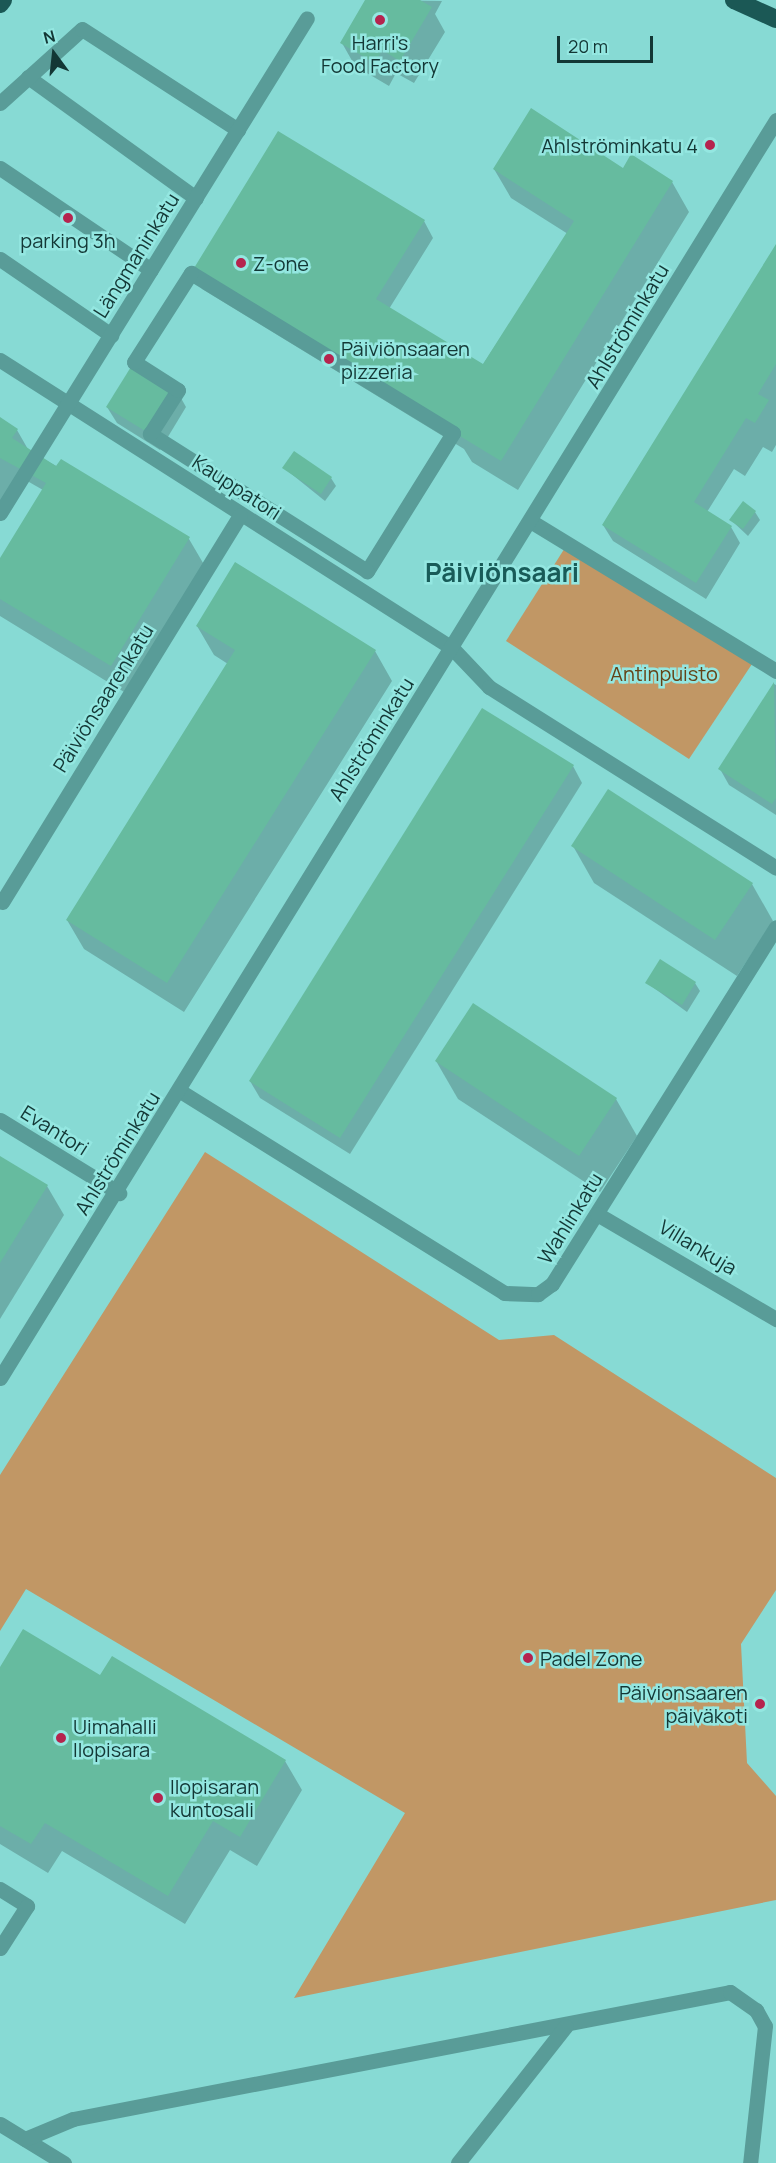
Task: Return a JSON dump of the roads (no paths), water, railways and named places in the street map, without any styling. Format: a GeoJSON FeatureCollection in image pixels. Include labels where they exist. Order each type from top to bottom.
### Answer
{"type":"FeatureCollection","features":[{"type":"Feature","properties":{"kind":"highway"},"geometry":{"type":"LineString","coordinates":[[0,4],[3,0]]}},
{"type":"Feature","properties":{"kind":"highway"},"geometry":{"type":"LineString","coordinates":[[734,0],[776,19]]}},
{"type":"Feature","properties":{"kind":"street","name":"Längmaninkatu"},"geometry":{"type":"LineString","coordinates":[[0,513],[307,18]]}},
{"type":"Feature","properties":{"kind":"street"},"geometry":{"type":"LineString","coordinates":[[0,103],[82,29],[238,130]]}},
{"type":"Feature","properties":{"kind":"street"},"geometry":{"type":"LineString","coordinates":[[28,77],[196,198]]}},
{"type":"Feature","properties":{"kind":"street","name":"Ahlströminkatu"},"geometry":{"type":"LineString","coordinates":[[0,1378],[119,1193],[452,648],[532,522],[776,120]]}},
{"type":"Feature","properties":{"kind":"street"},"geometry":{"type":"LineString","coordinates":[[0,168],[151,270]]}},
{"type":"Feature","properties":{"kind":"street"},"geometry":{"type":"LineString","coordinates":[[0,259],[111,335]]}},
{"type":"Feature","properties":{"kind":"street"},"geometry":{"type":"LineString","coordinates":[[191,273],[453,433],[367,571],[150,434],[178,390],[134,362],[191,273]]}},
{"type":"Feature","properties":{"kind":"street","name":"Kauppatori"},"geometry":{"type":"LineString","coordinates":[[0,360],[452,648]]}},
{"type":"Feature","properties":{"kind":"street","name":"Päiviönsaarenkatu"},"geometry":{"type":"LineString","coordinates":[[2,902],[240,515]]}},
{"type":"Feature","properties":{"kind":"street"},"geometry":{"type":"LineString","coordinates":[[532,522],[776,671]]}},
{"type":"Feature","properties":{"kind":"street"},"geometry":{"type":"LineString","coordinates":[[452,648],[489,687],[776,868]]}},
{"type":"Feature","properties":{"kind":"street","name":"Wahlinkatu"},"geometry":{"type":"LineString","coordinates":[[180,1091],[504,1293],[520,1298],[552,1284],[776,927]]}},
{"type":"Feature","properties":{"kind":"street","name":"Evantori"},"geometry":{"type":"LineString","coordinates":[[0,1120],[119,1193]]}},
{"type":"Feature","properties":{"kind":"street","name":"Villankuja"},"geometry":{"type":"LineString","coordinates":[[597,1214],[776,1319]]}},
{"type":"Feature","properties":{"kind":"street"},"geometry":{"type":"LineString","coordinates":[[0,1889],[27,1906],[0,1948]]}},
{"type":"Feature","properties":{"kind":"street"},"geometry":{"type":"LineString","coordinates":[[25,2139],[73,2119],[566,2026],[711,1994],[736,1994],[765,2026],[750,2163]]}},
{"type":"Feature","properties":{"kind":"street"},"geometry":{"type":"LineString","coordinates":[[458,2163],[566,2026]]}},
{"type":"Feature","properties":{"kind":"street"},"geometry":{"type":"LineString","coordinates":[[0,2124],[64,2163]]}},
{"type":"Feature","properties":{"kind":"place","name":"Harri's Food Factory"},"geometry":{"type":"Point","coordinates":[380,20]}},
{"type":"Feature","properties":{"kind":"place","name":"Ahlströminkatu 4"},"geometry":{"type":"Point","coordinates":[710,145]}},
{"type":"Feature","properties":{"kind":"place","name":"parking 3h"},"geometry":{"type":"Point","coordinates":[68,218]}},
{"type":"Feature","properties":{"kind":"place","name":"Z-one"},"geometry":{"type":"Point","coordinates":[241,263]}},
{"type":"Feature","properties":{"kind":"place","name":"Päiviönsaaren pizzeria"},"geometry":{"type":"Point","coordinates":[329,359]}},
{"type":"Feature","properties":{"kind":"place","name":"Padel Zone"},"geometry":{"type":"Point","coordinates":[528,1658]}},
{"type":"Feature","properties":{"kind":"place","name":"Päivionsaaren päiväkoti"},"geometry":{"type":"Point","coordinates":[760,1704]}},
{"type":"Feature","properties":{"kind":"place","name":"Uimahalli Ilopisara"},"geometry":{"type":"Point","coordinates":[61,1738]}},
{"type":"Feature","properties":{"kind":"place","name":"Ilopisaran kuntosali"},"geometry":{"type":"Point","coordinates":[158,1798]}},
{"type":"Feature","properties":{"kind":"district","name":"Päiviönsaari"},"geometry":{"type":"Point","coordinates":[502,573]}},
{"type":"Feature","properties":{"kind":"park label","name":"Antinpuisto"},"geometry":{"type":"Point","coordinates":[664,673]}}]}
